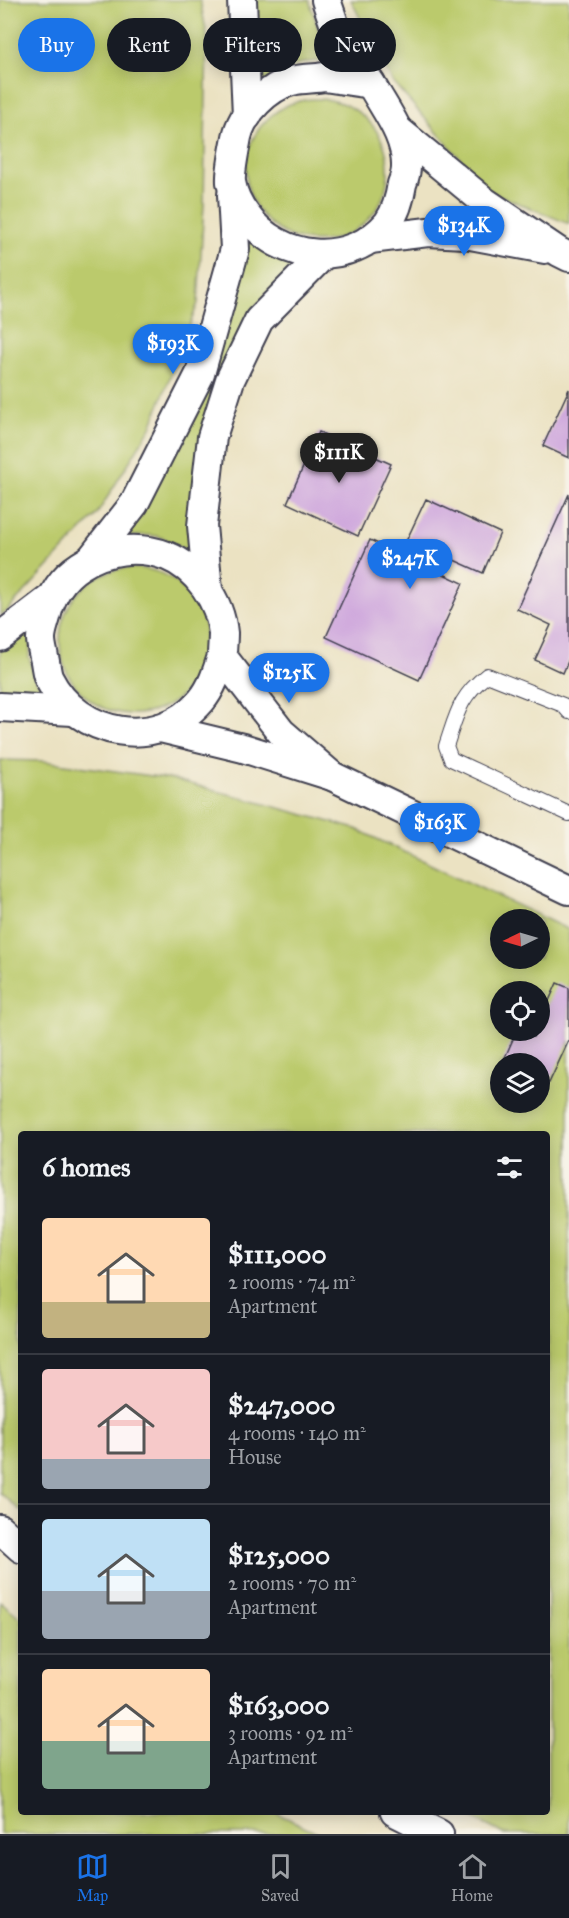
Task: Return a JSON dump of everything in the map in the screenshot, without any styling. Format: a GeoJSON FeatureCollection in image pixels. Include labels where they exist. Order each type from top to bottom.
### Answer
{"type":"FeatureCollection","features":[{"type":"Feature","properties":{"kind":"street"},"geometry":{"type":"LineString","coordinates":[[242,0],[247,116]]}},
{"type":"Feature","properties":{"kind":"street"},"geometry":{"type":"LineString","coordinates":[[326,0],[337,32],[399,131],[485,202],[564,254]]}},
{"type":"Feature","properties":{"kind":"street"},"geometry":{"type":"LineString","coordinates":[[91,559],[135,504],[200,374],[235,249],[231,181],[240,123],[262,97],[291,81],[324,77],[371,84]]}},
{"type":"Feature","properties":{"kind":"street"},"geometry":{"type":"LineString","coordinates":[[231,181],[239,206],[254,227],[274,243],[298,252],[324,254],[349,249],[370,239],[389,222],[399,201],[406,166],[399,131]]}},
{"type":"Feature","properties":{"kind":"street"},"geometry":{"type":"LineString","coordinates":[[370,239],[428,232],[465,234],[564,254]]}},
{"type":"Feature","properties":{"kind":"street"},"geometry":{"type":"LineString","coordinates":[[208,590],[202,526],[212,437],[230,380],[259,320],[324,254]]}},
{"type":"Feature","properties":{"kind":"street"},"geometry":{"type":"LineString","coordinates":[[0,637],[50,599],[75,569],[91,559],[115,551],[142,550],[167,556],[189,570],[208,590],[218,610],[223,633],[222,656],[214,680],[201,701],[182,718],[160,728],[129,733],[99,727],[73,711],[49,678],[41,639],[50,599]]}},
{"type":"Feature","properties":{"kind":"street"},"geometry":{"type":"LineString","coordinates":[[222,656],[281,732],[332,776]]}},
{"type":"Feature","properties":{"kind":"street"},"geometry":{"type":"LineString","coordinates":[[0,707],[73,711]]}},
{"type":"Feature","properties":{"kind":"street"},"geometry":{"type":"LineString","coordinates":[[160,728],[243,748],[332,776],[569,890]]}},
{"type":"Feature","properties":{"kind":"street"},"geometry":{"type":"LineString","coordinates":[[0,1529],[18,1545]]}},
{"type":"Feature","properties":{"kind":"street"},"geometry":{"type":"LineString","coordinates":[[401,1815],[439,1834]]}},
{"type":"Feature","properties":{"kind":"lane"},"geometry":{"type":"LineString","coordinates":[[569,712],[563,705],[487,675],[472,687],[460,704],[446,746],[451,759],[569,814]]}},
{"type":"Feature","properties":{"kind":"green space"},"geometry":{"type":"Polygon","coordinates":[[[0,0],[200,0],[204,18],[203,72],[206,72],[204,204],[198,303],[151,427],[97,514],[5,613],[0,615],[0,0]]]}},
{"type":"Feature","properties":{"kind":"green space"},"geometry":{"type":"Polygon","coordinates":[[[252,0],[309,0],[315,18],[314,61],[302,64],[302,18],[252,18],[252,0]]]}},
{"type":"Feature","properties":{"kind":"green space"},"geometry":{"type":"Polygon","coordinates":[[[351,0],[569,0],[569,224],[489,191],[392,81],[387,72],[396,72],[396,18],[360,18],[351,0]]]}},
{"type":"Feature","properties":{"kind":"green space"},"geometry":{"type":"Polygon","coordinates":[[[252,72],[280,72],[269,79],[252,92],[252,72]]]}},
{"type":"Feature","properties":{"kind":"green space"},"geometry":{"type":"Polygon","coordinates":[[[317,99],[344,104],[367,120],[383,143],[388,170],[383,197],[367,220],[344,236],[317,241],[290,236],[267,220],[251,197],[246,170],[251,143],[267,120],[290,104],[317,99]]]}},
{"type":"Feature","properties":{"kind":"green space"},"geometry":{"type":"Polygon","coordinates":[[[247,229],[306,263],[253,308],[192,554],[160,537],[144,535],[123,538],[247,229]]]}},
{"type":"Feature","properties":{"kind":"green space"},"geometry":{"type":"Polygon","coordinates":[[[133,568],[161,574],[184,590],[200,613],[206,641],[200,669],[184,692],[161,708],[133,714],[105,708],[82,692],[66,669],[60,641],[66,613],[82,590],[105,574],[133,568]]]}},
{"type":"Feature","properties":{"kind":"green space"},"geometry":{"type":"Polygon","coordinates":[[[33,628],[29,657],[36,680],[48,703],[0,701],[0,651],[33,628]]]}},
{"type":"Feature","properties":{"kind":"green space"},"geometry":{"type":"Polygon","coordinates":[[[0,760],[43,761],[173,779],[356,829],[525,909],[490,909],[490,969],[550,969],[550,921],[569,930],[569,1834],[504,1834],[466,1815],[550,1815],[550,1131],[18,1131],[18,1508],[0,1493],[0,760]]]}},
{"type":"Feature","properties":{"kind":"green space"},"geometry":{"type":"Polygon","coordinates":[[[0,1601],[18,1616],[18,1815],[280,1815],[321,1834],[0,1834],[0,1601]]]}},
{"type":"Feature","properties":{"kind":"building"},"geometry":{"type":"Polygon","coordinates":[[[569,389],[569,458],[543,446],[569,389]]]}},
{"type":"Feature","properties":{"kind":"building"},"geometry":{"type":"Polygon","coordinates":[[[319,432],[391,464],[358,536],[287,503],[319,432]]]}},
{"type":"Feature","properties":{"kind":"building"},"geometry":{"type":"Polygon","coordinates":[[[569,494],[569,659],[563,673],[535,660],[551,625],[517,609],[569,494]]]}},
{"type":"Feature","properties":{"kind":"building"},"geometry":{"type":"Polygon","coordinates":[[[426,499],[500,533],[483,573],[445,556],[439,572],[463,583],[419,680],[326,637],[370,540],[400,554],[426,499]]]}},
{"type":"Feature","properties":{"kind":"building"},"geometry":{"type":"Polygon","coordinates":[[[557,983],[569,988],[569,1040],[550,1081],[550,1053],[507,1053],[512,1041],[550,1041],[550,999],[557,983]]]}}]}
